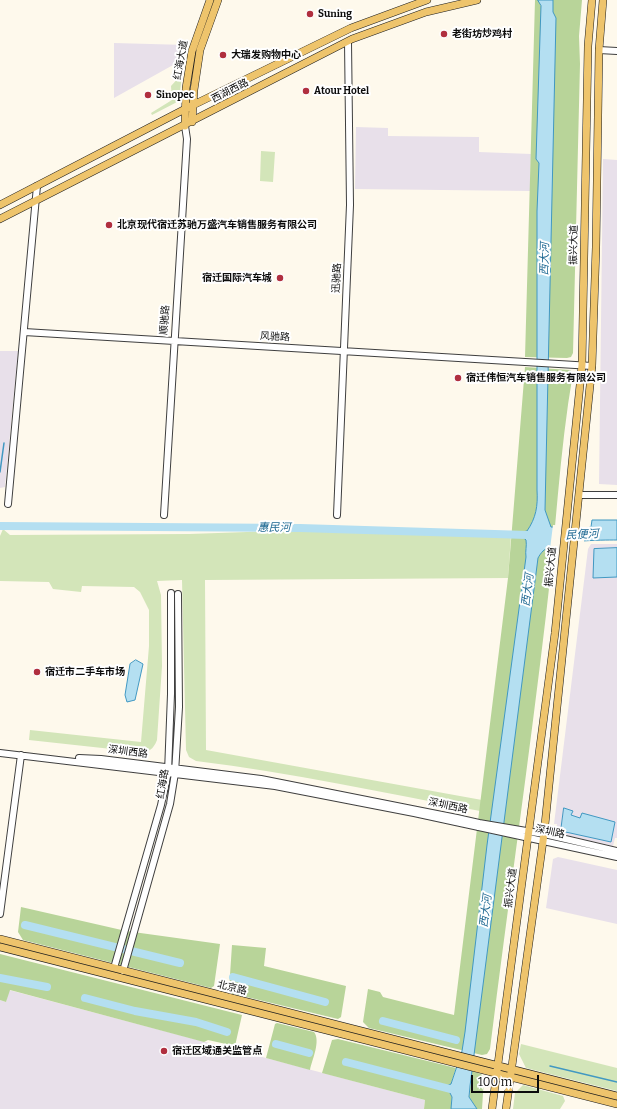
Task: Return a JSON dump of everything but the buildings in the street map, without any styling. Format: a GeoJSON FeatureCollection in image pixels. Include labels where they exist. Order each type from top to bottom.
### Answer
{"type":"FeatureCollection","features":[{"type":"Feature","properties":{"kind":"main road","name":"红海大道"},"geometry":{"type":"LineString","coordinates":[[185,126],[185,109],[192,51],[210,0]]}},
{"type":"Feature","properties":{"kind":"main road","name":"红海大道"},"geometry":{"type":"LineString","coordinates":[[192,122],[200,50],[218,0]]}},
{"type":"Feature","properties":{"kind":"main road","name":"西湖西路"},"geometry":{"type":"LineString","coordinates":[[0,205],[185,109],[351,28],[427,0]]}},
{"type":"Feature","properties":{"kind":"main road","name":"西湖西路"},"geometry":{"type":"LineString","coordinates":[[0,219],[348,42],[426,12],[477,0]]}},
{"type":"Feature","properties":{"kind":"main road","name":"振兴大道"},"geometry":{"type":"LineString","coordinates":[[492,1109],[555,633],[582,365],[588,46],[592,0]]}},
{"type":"Feature","properties":{"kind":"main road","name":"振兴大道"},"geometry":{"type":"LineString","coordinates":[[506,1109],[544,838],[578,518],[592,366],[596,247],[599,50],[603,0]]}},
{"type":"Feature","properties":{"kind":"main road","name":"北京路"},"geometry":{"type":"LineString","coordinates":[[0,939],[458,1059]]}},
{"type":"Feature","properties":{"kind":"main road","name":"北京路"},"geometry":{"type":"LineString","coordinates":[[0,947],[458,1059]]}},
{"type":"Feature","properties":{"kind":"main road"},"geometry":{"type":"LineString","coordinates":[[458,1059],[617,1104]]}},
{"type":"Feature","properties":{"kind":"main road"},"geometry":{"type":"LineString","coordinates":[[511,1074],[617,1096]]}},
{"type":"Feature","properties":{"kind":"street","name":"迅驰路"},"geometry":{"type":"LineString","coordinates":[[337,515],[350,205],[348,42]]}},
{"type":"Feature","properties":{"kind":"street"},"geometry":{"type":"LineString","coordinates":[[599,50],[617,52]]}},
{"type":"Feature","properties":{"kind":"street","name":"顺驰路"},"geometry":{"type":"LineString","coordinates":[[164,515],[187,139],[185,126]]}},
{"type":"Feature","properties":{"kind":"street"},"geometry":{"type":"LineString","coordinates":[[8,504],[37,186]]}},
{"type":"Feature","properties":{"kind":"street","name":"风驰路"},"geometry":{"type":"LineString","coordinates":[[24,332],[592,366]]}},
{"type":"Feature","properties":{"kind":"street"},"geometry":{"type":"LineString","coordinates":[[580,495],[617,495]]}},
{"type":"Feature","properties":{"kind":"street","name":"红海路"},"geometry":{"type":"LineString","coordinates":[[114,968],[161,805],[168,770],[171,694],[171,593]]}},
{"type":"Feature","properties":{"kind":"street","name":"红海路"},"geometry":{"type":"LineString","coordinates":[[123,971],[170,804],[176,771],[179,706],[178,594]]}},
{"type":"Feature","properties":{"kind":"street","name":"深圳西路"},"geometry":{"type":"LineString","coordinates":[[0,749],[176,771],[275,786],[480,825]]}},
{"type":"Feature","properties":{"kind":"street","name":"深圳西路"},"geometry":{"type":"LineString","coordinates":[[0,753],[168,770]]}},
{"type":"Feature","properties":{"kind":"street"},"geometry":{"type":"LineString","coordinates":[[0,914],[21,755]]}},
{"type":"Feature","properties":{"kind":"street","name":"深圳路"},"geometry":{"type":"LineString","coordinates":[[480,825],[617,851]]}},
{"type":"Feature","properties":{"kind":"street","name":"深圳路"},"geometry":{"type":"LineString","coordinates":[[544,838],[617,857]]}},
{"type":"Feature","properties":{"kind":"shaded area"},"geometry":{"type":"Polygon","coordinates":[[[114,43],[187,45],[182,60],[114,98],[114,43]]]}},
{"type":"Feature","properties":{"kind":"shaded area"},"geometry":{"type":"Polygon","coordinates":[[[356,127],[388,128],[388,136],[479,137],[479,152],[531,154],[530,191],[355,189],[356,127]]]}},
{"type":"Feature","properties":{"kind":"shaded area"},"geometry":{"type":"Polygon","coordinates":[[[603,159],[617,160],[617,485],[599,484],[603,159]]]}},
{"type":"Feature","properties":{"kind":"shaded area"},"geometry":{"type":"Polygon","coordinates":[[[0,351],[18,351],[5,487],[0,488],[0,351]]]}},
{"type":"Feature","properties":{"kind":"shaded area"},"geometry":{"type":"Polygon","coordinates":[[[591,544],[617,544],[617,838],[615,838],[613,846],[556,833],[557,824],[554,824],[588,549],[591,544]]]}},
{"type":"Feature","properties":{"kind":"shaded area"},"geometry":{"type":"Polygon","coordinates":[[[558,857],[617,870],[617,924],[546,908],[553,859],[558,857]]]}},
{"type":"Feature","properties":{"kind":"shaded area"},"geometry":{"type":"Polygon","coordinates":[[[9,990],[425,1100],[424,1109],[0,1109],[0,1000],[6,1002],[9,990]]]}},
{"type":"Feature","properties":{"kind":"green space"},"geometry":{"type":"Polygon","coordinates":[[[535,0],[582,0],[579,36],[580,64],[573,353],[571,357],[567,358],[525,357],[535,0]]]}},
{"type":"Feature","properties":{"kind":"green space"},"geometry":{"type":"Polygon","coordinates":[[[182,74],[179,101],[152,115],[151,113],[172,100],[171,86],[182,74]]]}},
{"type":"Feature","properties":{"kind":"green space"},"geometry":{"type":"Polygon","coordinates":[[[261,151],[275,152],[273,182],[260,181],[261,151]]]}},
{"type":"Feature","properties":{"kind":"green space"},"geometry":{"type":"Polygon","coordinates":[[[525,367],[570,370],[573,373],[564,433],[539,669],[490,1049],[487,1054],[482,1055],[369,1028],[363,1022],[368,989],[380,992],[383,997],[454,1015],[508,578],[525,367]]]}},
{"type":"Feature","properties":{"kind":"green space"},"geometry":{"type":"Polygon","coordinates":[[[3,529],[10,535],[189,534],[276,531],[511,536],[508,578],[205,580],[206,750],[482,800],[480,811],[303,777],[196,761],[189,757],[186,750],[182,580],[157,581],[161,595],[162,666],[157,740],[154,746],[148,751],[139,752],[29,740],[30,730],[141,742],[149,646],[149,610],[140,592],[134,587],[82,586],[81,592],[53,589],[49,582],[0,581],[0,536],[3,529]]]}},
{"type":"Feature","properties":{"kind":"green space"},"geometry":{"type":"Polygon","coordinates":[[[21,907],[126,931],[220,944],[214,986],[211,988],[23,940],[18,932],[21,907]]]}},
{"type":"Feature","properties":{"kind":"green space"},"geometry":{"type":"Polygon","coordinates":[[[232,945],[266,948],[264,966],[346,986],[341,1017],[338,1019],[230,993],[232,945]]]}},
{"type":"Feature","properties":{"kind":"green space"},"geometry":{"type":"Polygon","coordinates":[[[0,954],[242,1015],[235,1046],[208,1040],[204,1042],[10,990],[6,1002],[0,1000],[0,954]]]}},
{"type":"Feature","properties":{"kind":"green space"},"geometry":{"type":"Polygon","coordinates":[[[277,1023],[314,1032],[317,1040],[310,1070],[266,1058],[275,1024],[277,1023]]]}},
{"type":"Feature","properties":{"kind":"green space"},"geometry":{"type":"Polygon","coordinates":[[[338,1039],[456,1068],[451,1084],[440,1088],[449,1091],[452,1097],[451,1109],[424,1109],[425,1100],[322,1073],[332,1040],[338,1039]]]}},
{"type":"Feature","properties":{"kind":"green space"},"geometry":{"type":"Polygon","coordinates":[[[521,1044],[617,1068],[617,1091],[526,1068],[519,1054],[521,1044]]]}},
{"type":"Feature","properties":{"kind":"green space"},"geometry":{"type":"Polygon","coordinates":[[[472,1071],[481,1074],[484,1078],[482,1109],[477,1109],[469,1097],[472,1071]]]}},
{"type":"Feature","properties":{"kind":"green space"},"geometry":{"type":"Polygon","coordinates":[[[523,1085],[563,1096],[565,1101],[560,1109],[513,1109],[515,1093],[523,1085]]]}},
{"type":"Feature","properties":{"kind":"water"},"geometry":{"type":"Polygon","coordinates":[[[538,0],[553,0],[553,12],[556,18],[545,510],[551,527],[587,528],[591,527],[592,520],[617,520],[617,540],[578,541],[557,545],[549,547],[543,551],[538,558],[470,1086],[469,1097],[477,1109],[451,1109],[452,1097],[449,1091],[440,1089],[451,1084],[462,1051],[465,1032],[487,845],[526,557],[526,540],[518,533],[527,531],[530,526],[536,512],[537,501],[537,211],[539,163],[536,159],[541,6],[538,0]]]}},
{"type":"Feature","properties":{"kind":"water"},"geometry":{"type":"Polygon","coordinates":[[[617,548],[617,577],[593,578],[594,549],[617,548]]]}},
{"type":"Feature","properties":{"kind":"water"},"geometry":{"type":"Polygon","coordinates":[[[136,660],[143,664],[135,700],[127,702],[125,695],[130,664],[136,660]]]}},
{"type":"Feature","properties":{"kind":"water"},"geometry":{"type":"Polygon","coordinates":[[[564,808],[573,811],[571,815],[580,818],[582,813],[615,822],[611,842],[561,831],[564,808]]]}},
{"type":"Feature","properties":{"kind":"pier"},"geometry":{"type":"Polygon","coordinates":[[[553,525],[586,526],[584,542],[550,549],[553,525]]]}},
{"type":"Feature","properties":{"kind":"waterway"},"geometry":{"type":"LineString","coordinates":[[0,472],[4,443]]}},
{"type":"Feature","properties":{"kind":"waterway","name":"惠民河"},"geometry":{"type":"LineString","coordinates":[[0,526],[300,528],[527,535]]}},
{"type":"Feature","properties":{"kind":"waterway"},"geometry":{"type":"LineString","coordinates":[[25,925],[180,963]]}},
{"type":"Feature","properties":{"kind":"waterway"},"geometry":{"type":"LineString","coordinates":[[233,977],[325,1002]]}},
{"type":"Feature","properties":{"kind":"waterway"},"geometry":{"type":"LineString","coordinates":[[0,978],[47,987]]}},
{"type":"Feature","properties":{"kind":"waterway"},"geometry":{"type":"LineString","coordinates":[[85,998],[135,1011],[196,1022],[227,1032]]}},
{"type":"Feature","properties":{"kind":"waterway"},"geometry":{"type":"LineString","coordinates":[[383,1021],[456,1040]]}},
{"type":"Feature","properties":{"kind":"waterway"},"geometry":{"type":"LineString","coordinates":[[276,1044],[309,1053]]}},
{"type":"Feature","properties":{"kind":"waterway"},"geometry":{"type":"LineString","coordinates":[[346,1062],[450,1089]]}},
{"type":"Feature","properties":{"kind":"waterway"},"geometry":{"type":"LineString","coordinates":[[550,1066],[617,1082]]}},
{"type":"Feature","properties":{"kind":"place","name":"Suning"},"geometry":{"type":"Point","coordinates":[310,14]}},
{"type":"Feature","properties":{"kind":"place","name":"老街坊炒鸡村"},"geometry":{"type":"Point","coordinates":[444,34]}},
{"type":"Feature","properties":{"kind":"place","name":"大瑞发购物中心"},"geometry":{"type":"Point","coordinates":[223,55]}},
{"type":"Feature","properties":{"kind":"place","name":"Atour Hotel"},"geometry":{"type":"Point","coordinates":[306,91]}},
{"type":"Feature","properties":{"kind":"place","name":"Sinopec"},"geometry":{"type":"Point","coordinates":[148,95]}},
{"type":"Feature","properties":{"kind":"place","name":"北京现代宿迁苏驰万盛汽车销售服务有限公司"},"geometry":{"type":"Point","coordinates":[109,225]}},
{"type":"Feature","properties":{"kind":"place","name":"宿迁国际汽车城"},"geometry":{"type":"Point","coordinates":[280,278]}},
{"type":"Feature","properties":{"kind":"place","name":"宿迁伟恒汽车销售服务有限公司"},"geometry":{"type":"Point","coordinates":[458,378]}},
{"type":"Feature","properties":{"kind":"place","name":"宿迁市二手车市场"},"geometry":{"type":"Point","coordinates":[37,672]}},
{"type":"Feature","properties":{"kind":"place","name":"宿迁区域通关监管点"},"geometry":{"type":"Point","coordinates":[164,1051]}},
{"type":"Feature","properties":{"kind":"water label","name":"西大河"},"geometry":{"type":"Point","coordinates":[545,259]}},
{"type":"Feature","properties":{"kind":"water label","name":"民便河"},"geometry":{"type":"Point","coordinates":[582,535]}},
{"type":"Feature","properties":{"kind":"water label","name":"西大河"},"geometry":{"type":"Point","coordinates":[528,590]}},
{"type":"Feature","properties":{"kind":"water label","name":"西大河"},"geometry":{"type":"Point","coordinates":[486,911]}}]}
